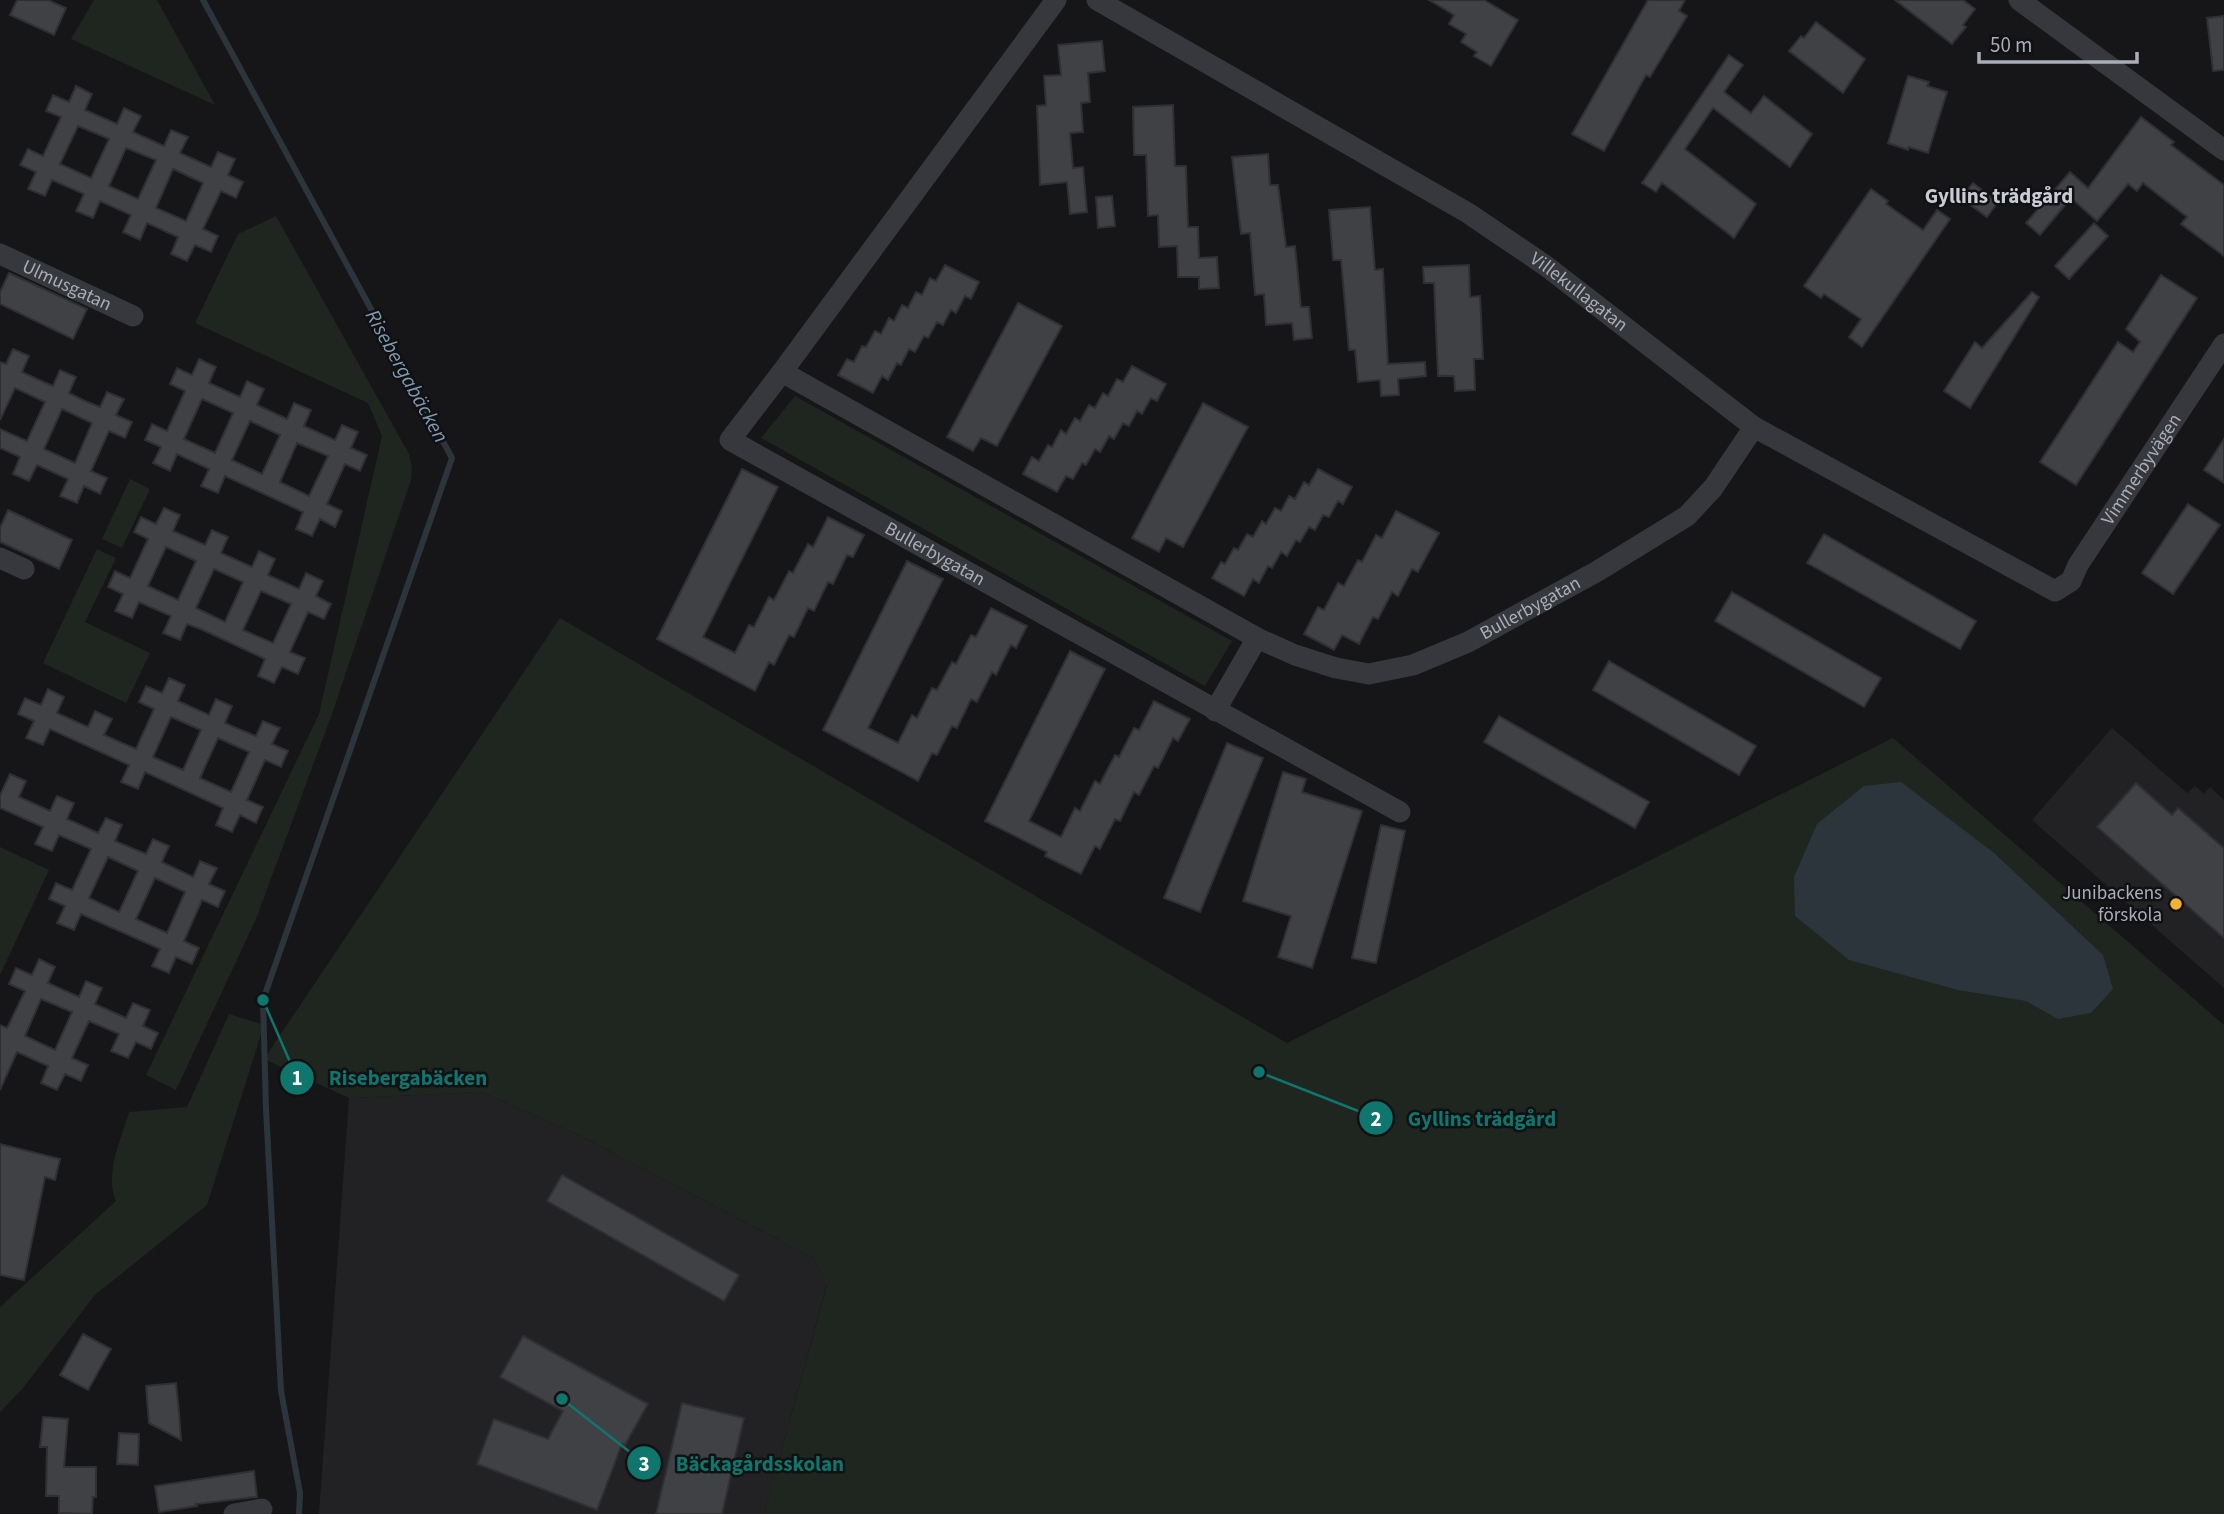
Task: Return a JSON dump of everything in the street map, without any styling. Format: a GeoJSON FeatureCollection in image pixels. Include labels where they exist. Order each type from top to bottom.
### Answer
{"type":"FeatureCollection","features":[{"type":"Feature","properties":{"kind":"street","name":"Bullerbygatan"},"geometry":{"type":"LineString","coordinates":[[1056,0],[730,440],[1401,812]]}},
{"type":"Feature","properties":{"kind":"street","name":"Villekullagatan"},"geometry":{"type":"LineString","coordinates":[[1097,0],[1468,213],[1546,265],[1754,427],[2056,591]]}},
{"type":"Feature","properties":{"kind":"street"},"geometry":{"type":"LineString","coordinates":[[2019,0],[2224,150]]}},
{"type":"Feature","properties":{"kind":"street","name":"Ulmusgatan"},"geometry":{"type":"LineString","coordinates":[[0,254],[133,316]]}},
{"type":"Feature","properties":{"kind":"street","name":"Vimmerbyvägen"},"geometry":{"type":"LineString","coordinates":[[2056,591],[2071,581],[2078,565],[2224,344]]}},
{"type":"Feature","properties":{"kind":"street","name":"Bullerbygatan"},"geometry":{"type":"LineString","coordinates":[[782,372],[1257,638],[1295,655],[1336,668],[1368,674],[1413,665],[1468,642],[1596,572],[1687,516],[1713,488],[1754,427]]}},
{"type":"Feature","properties":{"kind":"street"},"geometry":{"type":"LineString","coordinates":[[0,558],[24,569]]}},
{"type":"Feature","properties":{"kind":"street"},"geometry":{"type":"LineString","coordinates":[[1215,710],[1257,638]]}},
{"type":"Feature","properties":{"kind":"street"},"geometry":{"type":"LineString","coordinates":[[234,1514],[262,1509]]}},
{"type":"Feature","properties":{"kind":"shaded area"},"geometry":{"type":"Polygon","coordinates":[[[94,0],[157,0],[215,105],[71,39],[94,0]]]}},
{"type":"Feature","properties":{"kind":"shaded area"},"geometry":{"type":"Polygon","coordinates":[[[276,216],[409,454],[411,480],[332,714],[256,919],[176,1090],[146,1075],[319,714],[382,436],[368,403],[195,323],[238,234],[276,216]]]}},
{"type":"Feature","properties":{"kind":"shaded area"},"geometry":{"type":"Polygon","coordinates":[[[795,396],[1232,641],[1205,686],[761,438],[795,396]]]}},
{"type":"Feature","properties":{"kind":"shaded area"},"geometry":{"type":"Polygon","coordinates":[[[130,479],[150,489],[122,548],[102,539],[130,479]]]}},
{"type":"Feature","properties":{"kind":"shaded area"},"geometry":{"type":"Polygon","coordinates":[[[97,549],[116,558],[85,622],[150,653],[126,703],[43,663],[97,549]]]}},
{"type":"Feature","properties":{"kind":"shaded area"},"geometry":{"type":"Polygon","coordinates":[[[560,618],[1287,1043],[1893,738],[2224,1025],[2224,1514],[764,1514],[827,1285],[814,1258],[583,1137],[482,1092],[349,1098],[264,1059],[560,618]]]}},
{"type":"Feature","properties":{"kind":"shaded area","name":"Junibackens förskola"},"geometry":{"type":"Polygon","coordinates":[[[2112,728],[2187,793],[2195,786],[2204,794],[2210,787],[2224,800],[2224,988],[2032,820],[2112,728]]]}},
{"type":"Feature","properties":{"kind":"shaded area"},"geometry":{"type":"Polygon","coordinates":[[[1901,782],[1994,853],[2103,955],[2113,989],[2091,1013],[2058,1019],[2026,1001],[1958,990],[1849,960],[1795,916],[1794,877],[1817,824],[1864,786],[1901,782]]]}},
{"type":"Feature","properties":{"kind":"shaded area"},"geometry":{"type":"Polygon","coordinates":[[[0,847],[49,870],[0,975],[0,847]]]}},
{"type":"Feature","properties":{"kind":"shaded area"},"geometry":{"type":"Polygon","coordinates":[[[229,1014],[264,1025],[207,1205],[95,1295],[23,1388],[0,1412],[0,1307],[116,1201],[113,1168],[129,1112],[187,1107],[229,1014]]]}},
{"type":"Feature","properties":{"kind":"shaded area"},"geometry":{"type":"Polygon","coordinates":[[[482,1092],[583,1137],[814,1258],[827,1284],[764,1514],[319,1514],[349,1098],[482,1092]]]}},
{"type":"Feature","properties":{"kind":"building"},"geometry":{"type":"Polygon","coordinates":[[[17,0],[48,0],[66,8],[54,35],[10,15],[17,0]]]}},
{"type":"Feature","properties":{"kind":"building"},"geometry":{"type":"Polygon","coordinates":[[[1429,0],[1484,0],[1518,20],[1491,66],[1474,56],[1477,52],[1461,42],[1466,34],[1449,24],[1454,15],[1429,0]]]}},
{"type":"Feature","properties":{"kind":"building"},"geometry":{"type":"Polygon","coordinates":[[[1648,0],[1685,0],[1679,11],[1687,16],[1650,77],[1646,75],[1604,151],[1572,134],[1648,0]]]}},
{"type":"Feature","properties":{"kind":"building"},"geometry":{"type":"Polygon","coordinates":[[[1895,0],[1963,0],[1975,9],[1963,25],[1966,27],[1952,44],[1895,0]]]}},
{"type":"Feature","properties":{"kind":"building"},"geometry":{"type":"Polygon","coordinates":[[[2224,16],[2224,70],[2213,71],[2207,18],[2224,16]]]}},
{"type":"Feature","properties":{"kind":"building"},"geometry":{"type":"Polygon","coordinates":[[[1816,22],[1865,59],[1843,93],[1789,51],[1801,36],[1804,38],[1816,22]]]}},
{"type":"Feature","properties":{"kind":"building"},"geometry":{"type":"Polygon","coordinates":[[[1102,41],[1105,71],[1088,73],[1090,102],[1081,103],[1083,132],[1070,133],[1073,168],[1083,167],[1087,212],[1070,214],[1067,182],[1040,185],[1037,106],[1046,105],[1044,76],[1061,75],[1058,45],[1102,41]]]}},
{"type":"Feature","properties":{"kind":"building"},"geometry":{"type":"Polygon","coordinates":[[[1729,55],[1743,65],[1724,92],[1751,113],[1764,96],[1812,134],[1790,167],[1713,108],[1685,149],[1756,204],[1734,238],[1662,183],[1656,192],[1642,183],[1729,55]]]}},
{"type":"Feature","properties":{"kind":"building"},"geometry":{"type":"Polygon","coordinates":[[[1908,76],[1929,82],[1927,86],[1947,92],[1928,153],[1888,143],[1908,76]]]}},
{"type":"Feature","properties":{"kind":"building"},"geometry":{"type":"Polygon","coordinates":[[[76,86],[92,94],[85,110],[117,124],[124,108],[141,116],[133,132],[164,146],[171,130],[188,137],[180,153],[211,167],[218,152],[235,159],[228,175],[243,182],[236,198],[221,191],[203,229],[218,236],[211,252],[195,245],[187,261],[171,254],[178,237],[147,223],[140,240],[123,232],[131,215],[100,201],[93,218],[76,211],[84,194],[52,180],[45,196],[28,189],[36,172],[20,165],[28,149],[43,156],[61,117],[46,111],[53,95],[69,102],[76,86]],[[78,126],[60,164],[91,178],[109,139],[78,126]],[[126,148],[109,186],[138,199],[156,160],[126,148]],[[173,169],[156,208],[186,221],[203,183],[173,169]]]}},
{"type":"Feature","properties":{"kind":"building"},"geometry":{"type":"Polygon","coordinates":[[[1173,105],[1175,166],[1186,166],[1188,227],[1198,227],[1199,258],[1217,257],[1219,288],[1199,289],[1199,277],[1178,277],[1177,246],[1159,247],[1158,215],[1148,216],[1146,155],[1134,155],[1133,107],[1173,105]]]}},
{"type":"Feature","properties":{"kind":"building"},"geometry":{"type":"Polygon","coordinates":[[[2141,117],[2174,142],[2171,145],[2224,185],[2224,256],[2181,224],[2187,217],[2143,183],[2137,191],[2128,184],[2097,221],[2071,198],[2040,235],[2026,223],[2070,172],[2088,188],[2141,117]]]}},
{"type":"Feature","properties":{"kind":"building"},"geometry":{"type":"Polygon","coordinates":[[[1268,154],[1270,185],[1278,185],[1286,247],[1295,246],[1301,307],[1309,307],[1312,338],[1294,340],[1292,323],[1266,325],[1264,294],[1255,295],[1250,233],[1241,234],[1232,157],[1268,154]]]}},
{"type":"Feature","properties":{"kind":"building"},"geometry":{"type":"Polygon","coordinates":[[[1973,183],[1998,202],[1987,217],[1961,198],[1973,183]]]}},
{"type":"Feature","properties":{"kind":"building"},"geometry":{"type":"Polygon","coordinates":[[[1871,189],[1888,201],[1886,204],[1923,230],[1937,210],[1950,219],[1862,347],[1849,337],[1861,319],[1824,294],[1821,298],[1804,286],[1871,189]]]}},
{"type":"Feature","properties":{"kind":"building"},"geometry":{"type":"Polygon","coordinates":[[[1112,196],[1115,226],[1098,228],[1096,197],[1112,196]]]}},
{"type":"Feature","properties":{"kind":"building"},"geometry":{"type":"Polygon","coordinates":[[[1370,207],[1375,270],[1383,269],[1388,364],[1425,362],[1426,376],[1398,379],[1399,395],[1381,396],[1380,380],[1358,382],[1355,350],[1349,350],[1341,260],[1333,260],[1329,210],[1370,207]]]}},
{"type":"Feature","properties":{"kind":"building"},"geometry":{"type":"Polygon","coordinates":[[[2094,223],[2108,236],[2069,279],[2055,266],[2094,223]]]}},
{"type":"Feature","properties":{"kind":"building"},"geometry":{"type":"Polygon","coordinates":[[[945,265],[979,282],[971,299],[965,296],[956,313],[951,310],[943,325],[937,322],[928,338],[924,336],[915,352],[909,349],[901,365],[897,363],[888,380],[882,376],[873,393],[838,375],[847,359],[854,362],[862,346],[866,347],[875,331],[881,334],[889,318],[894,321],[902,305],[908,308],[916,292],[922,295],[930,278],[936,281],[945,265]]]}},
{"type":"Feature","properties":{"kind":"building"},"geometry":{"type":"Polygon","coordinates":[[[1469,265],[1470,297],[1480,296],[1483,359],[1474,359],[1475,390],[1455,391],[1454,376],[1438,376],[1434,283],[1424,283],[1423,267],[1469,265]]]}},
{"type":"Feature","properties":{"kind":"building"},"geometry":{"type":"Polygon","coordinates":[[[9,273],[87,309],[73,339],[0,304],[0,292],[9,273]]]}},
{"type":"Feature","properties":{"kind":"building"},"geometry":{"type":"Polygon","coordinates":[[[2161,275],[2197,298],[2076,485],[2040,462],[2118,342],[2133,352],[2140,342],[2126,329],[2161,275]]]}},
{"type":"Feature","properties":{"kind":"building"},"geometry":{"type":"Polygon","coordinates":[[[2032,292],[2039,297],[1970,408],[1944,391],[1975,342],[1982,348],[2032,292]]]}},
{"type":"Feature","properties":{"kind":"building"},"geometry":{"type":"Polygon","coordinates":[[[1018,303],[1062,326],[997,446],[981,438],[973,451],[947,437],[1018,303]]]}},
{"type":"Feature","properties":{"kind":"building"},"geometry":{"type":"Polygon","coordinates":[[[13,349],[29,356],[22,372],[37,379],[53,386],[60,370],[76,377],[69,393],[85,401],[100,407],[107,392],[124,399],[116,415],[132,422],[125,438],[109,431],[91,471],[107,478],[100,494],[84,486],[77,503],[60,496],[68,479],[37,465],[29,481],[13,474],[20,457],[0,448],[0,429],[27,441],[45,402],[15,388],[0,420],[0,362],[6,364],[13,349]],[[62,409],[44,449],[75,463],[92,423],[62,409]]]}},
{"type":"Feature","properties":{"kind":"building"},"geometry":{"type":"Polygon","coordinates":[[[199,359],[216,367],[209,383],[240,397],[247,381],[264,389],[257,405],[287,419],[294,403],[311,410],[304,426],[335,440],[342,425],[358,432],[351,448],[367,455],[360,471],[345,464],[327,504],[342,511],[335,527],[320,519],[312,536],[296,529],[303,512],[225,476],[218,493],[201,486],[209,469],[177,454],[170,471],[153,463],[161,447],[145,440],[152,424],[167,431],[185,391],[170,384],[177,368],[192,375],[199,359]],[[202,399],[184,439],[215,453],[233,413],[202,399]],[[250,421],[232,460],[262,474],[280,435],[250,421]],[[297,443],[280,482],[309,496],[328,456],[297,443]]]}},
{"type":"Feature","properties":{"kind":"building"},"geometry":{"type":"Polygon","coordinates":[[[1132,366],[1166,384],[1157,401],[1151,398],[1142,414],[1137,411],[1129,426],[1123,423],[1114,439],[1109,436],[1100,452],[1095,449],[1086,465],[1082,463],[1073,479],[1066,476],[1057,492],[1023,474],[1032,457],[1039,461],[1048,445],[1052,447],[1061,430],[1066,434],[1075,418],[1080,421],[1089,405],[1095,408],[1103,393],[1108,396],[1117,379],[1123,382],[1132,366]]]}},
{"type":"Feature","properties":{"kind":"building"},"geometry":{"type":"Polygon","coordinates":[[[1203,403],[1248,427],[1183,547],[1166,538],[1159,552],[1132,538],[1203,403]]]}},
{"type":"Feature","properties":{"kind":"building"},"geometry":{"type":"Polygon","coordinates":[[[2224,439],[2224,483],[2204,470],[2224,439]]]}},
{"type":"Feature","properties":{"kind":"building"},"geometry":{"type":"Polygon","coordinates":[[[742,469],[778,487],[703,637],[735,653],[749,625],[754,627],[769,597],[774,600],[789,571],[793,573],[808,544],[813,547],[828,517],[864,535],[853,557],[847,555],[833,584],[828,582],[814,611],[808,608],[794,637],[789,635],[774,665],[769,662],[755,691],[657,639],[742,469]]]}},
{"type":"Feature","properties":{"kind":"building"},"geometry":{"type":"Polygon","coordinates":[[[1318,469],[1352,487],[1343,504],[1338,501],[1329,517],[1323,515],[1315,530],[1309,527],[1300,542],[1296,540],[1287,556],[1281,552],[1272,568],[1268,566],[1259,583],[1253,579],[1244,596],[1212,578],[1221,562],[1225,564],[1234,548],[1238,550],[1247,534],[1253,537],[1262,521],[1266,524],[1275,508],[1281,511],[1289,496],[1295,499],[1304,482],[1309,485],[1318,469]]]}},
{"type":"Feature","properties":{"kind":"building"},"geometry":{"type":"Polygon","coordinates":[[[2188,504],[2220,525],[2173,594],[2142,573],[2188,504]]]}},
{"type":"Feature","properties":{"kind":"building"},"geometry":{"type":"Polygon","coordinates":[[[164,508],[180,515],[173,531],[205,545],[212,530],[228,537],[221,553],[252,567],[259,551],[275,559],[268,575],[299,589],[306,573],[323,581],[316,596],[331,604],[324,619],[308,612],[290,652],[305,658],[298,674],[282,667],[274,683],[258,676],[265,659],[187,624],[180,640],[163,633],[171,616],[139,602],[132,618],[115,611],[123,594],[108,587],[115,571],[130,578],[148,539],[134,532],[141,517],[156,524],[164,508]],[[166,547],[148,586],[178,600],[196,561],[166,547]],[[214,569],[196,608],[225,622],[243,582],[214,569]],[[261,591],[243,630],[273,643],[291,604],[261,591]]]}},
{"type":"Feature","properties":{"kind":"building"},"geometry":{"type":"Polygon","coordinates":[[[8,510],[72,540],[59,569],[0,542],[0,528],[8,510]]]}},
{"type":"Feature","properties":{"kind":"building"},"geometry":{"type":"Polygon","coordinates":[[[1396,511],[1439,533],[1418,572],[1412,569],[1398,596],[1392,592],[1378,619],[1373,617],[1359,644],[1342,635],[1334,650],[1304,634],[1318,607],[1324,610],[1338,583],[1344,586],[1358,560],[1362,562],[1376,535],[1382,538],[1396,511]]]}},
{"type":"Feature","properties":{"kind":"building"},"geometry":{"type":"Polygon","coordinates":[[[1824,534],[1976,621],[1960,649],[1807,563],[1824,534]]]}},
{"type":"Feature","properties":{"kind":"building"},"geometry":{"type":"Polygon","coordinates":[[[907,561],[943,579],[868,728],[898,743],[912,715],[917,718],[932,688],[937,690],[952,662],[956,664],[971,635],[976,637],[991,608],[1027,626],[1016,648],[1011,645],[996,675],[992,672],[977,702],[971,699],[957,728],[952,726],[937,755],[932,753],[918,781],[823,730],[907,561]]]}},
{"type":"Feature","properties":{"kind":"building"},"geometry":{"type":"Polygon","coordinates":[[[1732,592],[1881,678],[1864,707],[1715,621],[1732,592]]]}},
{"type":"Feature","properties":{"kind":"building"},"geometry":{"type":"Polygon","coordinates":[[[1070,651],[1105,669],[1029,821],[1061,837],[1075,808],[1080,811],[1095,781],[1100,784],[1115,755],[1119,757],[1134,728],[1139,730],[1154,701],[1190,719],[1178,741],[1173,738],[1158,768],[1154,766],[1139,795],[1134,792],[1120,821],[1115,819],[1100,849],[1095,846],[1081,874],[1045,856],[1047,852],[985,821],[1070,651]]]}},
{"type":"Feature","properties":{"kind":"building"},"geometry":{"type":"Polygon","coordinates":[[[1609,661],[1756,746],[1739,775],[1593,690],[1609,661]]]}},
{"type":"Feature","properties":{"kind":"building"},"geometry":{"type":"Polygon","coordinates":[[[169,678],[185,685],[178,701],[209,715],[216,699],[232,706],[225,723],[256,736],[263,721],[280,728],[272,744],[288,751],[281,767],[265,760],[247,800],[263,807],[256,823],[240,815],[232,832],[216,825],[223,808],[145,772],[138,789],[121,782],[129,765],[50,729],[43,745],[26,738],[34,721],[18,714],[25,698],[41,705],[48,689],[64,697],[57,713],[88,727],[95,711],[112,719],[104,735],[136,749],[154,709],[139,702],[146,686],[162,693],[169,678]],[[171,717],[153,757],[183,770],[201,730],[171,717]],[[218,738],[200,778],[231,792],[249,752],[218,738]]]}},
{"type":"Feature","properties":{"kind":"building"},"geometry":{"type":"Polygon","coordinates":[[[1499,716],[1649,802],[1635,828],[1484,742],[1499,716]]]}},
{"type":"Feature","properties":{"kind":"building"},"geometry":{"type":"Polygon","coordinates":[[[1227,743],[1263,758],[1200,912],[1164,898],[1227,743]]]}},
{"type":"Feature","properties":{"kind":"building"},"geometry":{"type":"Polygon","coordinates":[[[1283,772],[1306,779],[1302,792],[1362,811],[1312,968],[1278,957],[1291,916],[1243,901],[1283,772]]]}},
{"type":"Feature","properties":{"kind":"building"},"geometry":{"type":"Polygon","coordinates":[[[10,774],[26,781],[19,797],[50,811],[57,796],[74,803],[67,819],[98,833],[106,818],[122,825],[115,841],[146,854],[153,839],[169,846],[162,862],[193,877],[200,861],[217,868],[209,884],[225,891],[218,907],[202,900],[184,941],[199,948],[192,964],[176,957],[169,973],[152,966],[160,949],[81,914],[74,930],[57,923],[65,906],[49,899],[56,883],[72,890],[91,849],[59,835],[52,851],[35,844],[43,827],[0,808],[0,795],[10,774]],[[108,857],[89,898],[119,912],[138,871],[108,857]],[[155,878],[136,919],[167,933],[185,892],[155,878]]]}},
{"type":"Feature","properties":{"kind":"building"},"geometry":{"type":"Polygon","coordinates":[[[2136,783],[2172,815],[2178,808],[2224,848],[2224,938],[2097,827],[2136,783]]]}},
{"type":"Feature","properties":{"kind":"building"},"geometry":{"type":"Polygon","coordinates":[[[1381,825],[1405,831],[1376,963],[1352,958],[1381,825]]]}},
{"type":"Feature","properties":{"kind":"building"},"geometry":{"type":"Polygon","coordinates":[[[39,959],[55,967],[48,983],[79,997],[86,981],[102,988],[95,1004],[126,1018],[133,1003],[150,1010],[143,1026],[158,1033],[151,1049],[136,1042],[128,1058],[111,1051],[119,1034],[89,1021],[72,1058],[88,1065],[81,1081],[65,1074],[57,1090],[41,1083],[48,1066],[17,1052],[0,1090],[0,1025],[7,1028],[25,991],[9,984],[16,968],[32,975],[39,959]],[[41,999],[25,1036],[55,1050],[72,1012],[41,999]]]}},
{"type":"Feature","properties":{"kind":"building"},"geometry":{"type":"Polygon","coordinates":[[[0,1144],[60,1159],[55,1180],[45,1177],[24,1280],[0,1275],[0,1144]]]}},
{"type":"Feature","properties":{"kind":"building"},"geometry":{"type":"Polygon","coordinates":[[[562,1175],[739,1275],[724,1301],[547,1201],[562,1175]]]}},
{"type":"Feature","properties":{"kind":"building"},"geometry":{"type":"Polygon","coordinates":[[[83,1334],[111,1349],[88,1390],[60,1375],[83,1334]]]}},
{"type":"Feature","properties":{"kind":"building"},"geometry":{"type":"Polygon","coordinates":[[[523,1336],[648,1404],[625,1445],[622,1444],[597,1510],[477,1464],[494,1419],[548,1439],[563,1411],[500,1377],[523,1336]]]}},
{"type":"Feature","properties":{"kind":"building"},"geometry":{"type":"Polygon","coordinates":[[[176,1383],[181,1440],[149,1423],[146,1386],[176,1383]]]}},
{"type":"Feature","properties":{"kind":"building"},"geometry":{"type":"Polygon","coordinates":[[[682,1403],[744,1418],[722,1514],[656,1514],[682,1403]]]}},
{"type":"Feature","properties":{"kind":"building"},"geometry":{"type":"Polygon","coordinates":[[[43,1417],[68,1419],[64,1467],[96,1467],[96,1497],[93,1497],[92,1514],[59,1513],[59,1496],[46,1496],[47,1447],[40,1447],[43,1417]]]}},
{"type":"Feature","properties":{"kind":"building"},"geometry":{"type":"Polygon","coordinates":[[[119,1433],[139,1434],[138,1465],[117,1464],[119,1433]]]}},
{"type":"Feature","properties":{"kind":"building"},"geometry":{"type":"Polygon","coordinates":[[[254,1471],[257,1497],[196,1504],[197,1506],[159,1512],[155,1486],[254,1471]]]}},
{"type":"Feature","properties":{"kind":"waterway","name":"Risebergabäcken"},"geometry":{"type":"LineString","coordinates":[[203,0],[452,458],[263,1000],[281,1391],[300,1493],[299,1514]]}},
{"type":"Feature","properties":{"kind":"place","name":"Junibackens förskola"},"geometry":{"type":"Point","coordinates":[2176,904]}},
{"type":"Feature","properties":{"kind":"place","name":"Risebergabäcken"},"geometry":{"type":"Point","coordinates":[263,1000]}},
{"type":"Feature","properties":{"kind":"place","name":"Gyllins trädgård"},"geometry":{"type":"Point","coordinates":[1259,1072]}},
{"type":"Feature","properties":{"kind":"place","name":"Bäckagårdsskolan"},"geometry":{"type":"Point","coordinates":[562,1399]}},
{"type":"Feature","properties":{"kind":"district","name":"Gyllins trädgård"},"geometry":{"type":"Point","coordinates":[1999,196]}}]}
